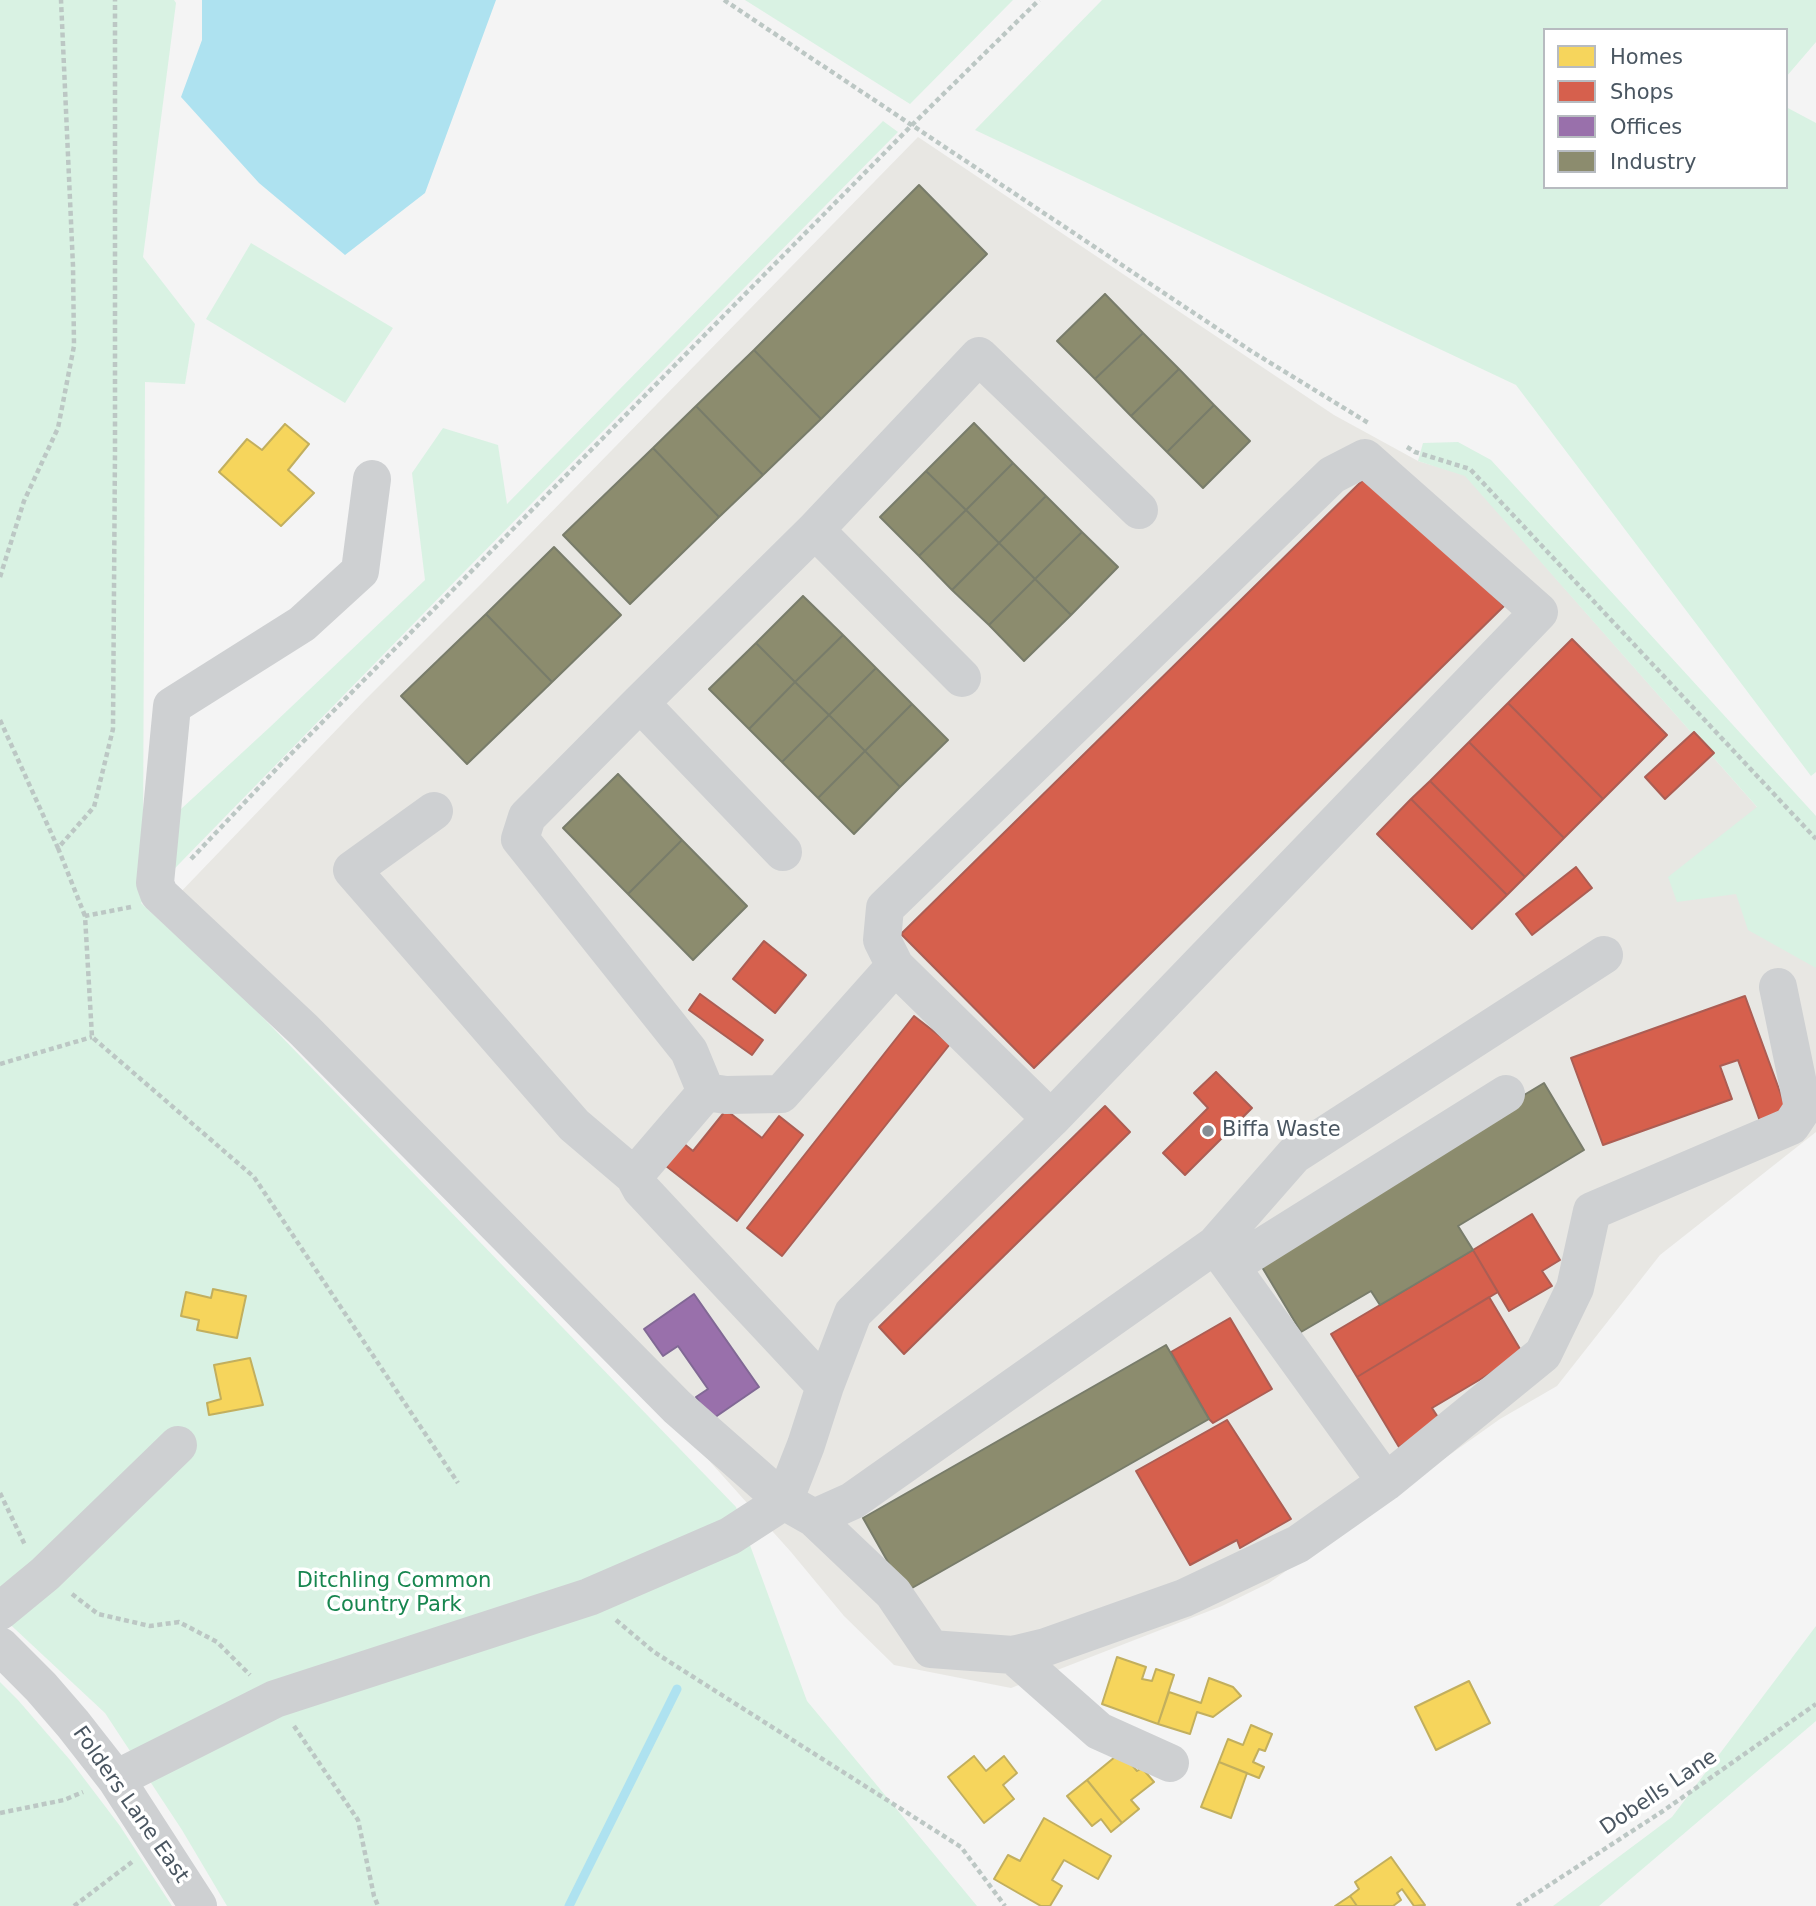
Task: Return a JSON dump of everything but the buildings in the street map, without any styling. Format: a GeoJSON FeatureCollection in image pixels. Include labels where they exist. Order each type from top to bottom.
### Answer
{"type":"FeatureCollection","features":[{"type":"Feature","properties":{"kind":"street"},"geometry":{"type":"LineString","coordinates":[[706,1092],[689,1051],[520,839],[527,817],[815,530],[979,356],[1139,510]]}},
{"type":"Feature","properties":{"kind":"street"},"geometry":{"type":"LineString","coordinates":[[799,1510],[806,1445],[853,1313],[1051,1119],[1539,612],[1365,458],[1332,475],[885,908],[882,940],[895,966],[1051,1119]]}},
{"type":"Feature","properties":{"kind":"street"},"geometry":{"type":"LineString","coordinates":[[372,479],[360,571],[302,624],[172,706],[155,883],[143,901],[304,1030],[677,1407],[893,1593],[931,1649],[1013,1654],[1046,1647],[1184,1598],[1298,1544],[1386,1482],[1543,1354],[1575,1289],[1592,1211],[1791,1126],[1803,1108],[1778,987]]}},
{"type":"Feature","properties":{"kind":"street"},"geometry":{"type":"LineString","coordinates":[[815,530],[962,678]]}},
{"type":"Feature","properties":{"kind":"street"},"geometry":{"type":"LineString","coordinates":[[640,702],[783,852]]}},
{"type":"Feature","properties":{"kind":"street"},"geometry":{"type":"LineString","coordinates":[[434,811],[352,870],[574,1125],[634,1176],[641,1189],[825,1386]]}},
{"type":"Feature","properties":{"kind":"street"},"geometry":{"type":"LineString","coordinates":[[1223,1255],[1294,1156],[1604,956]]}},
{"type":"Feature","properties":{"kind":"street"},"geometry":{"type":"LineString","coordinates":[[706,1092],[726,1095],[781,1094],[895,966]]}},
{"type":"Feature","properties":{"kind":"street"},"geometry":{"type":"LineString","coordinates":[[634,1176],[706,1092]]}},
{"type":"Feature","properties":{"kind":"street"},"geometry":{"type":"LineString","coordinates":[[116,1779],[275,1699],[589,1597],[730,1536],[799,1510],[852,1501],[1223,1255],[1506,1094]]}},
{"type":"Feature","properties":{"kind":"street"},"geometry":{"type":"LineString","coordinates":[[1223,1255],[1386,1482]]}},
{"type":"Feature","properties":{"kind":"street"},"geometry":{"type":"LineString","coordinates":[[0,1611],[45,1574],[178,1445]]}},
{"type":"Feature","properties":{"kind":"street","name":"Folders Lane East"},"geometry":{"type":"LineString","coordinates":[[0,1646],[57,1705],[116,1779],[198,1906]]}},
{"type":"Feature","properties":{"kind":"street"},"geometry":{"type":"LineString","coordinates":[[1013,1654],[1099,1731],[1170,1763]]}},
{"type":"Feature","properties":{"kind":"path"},"geometry":{"type":"LineString","coordinates":[[0,577],[24,502],[58,428],[74,346],[61,0]]}},
{"type":"Feature","properties":{"kind":"path"},"geometry":{"type":"LineString","coordinates":[[58,848],[94,807],[113,729],[115,0]]}},
{"type":"Feature","properties":{"kind":"path"},"geometry":{"type":"LineString","coordinates":[[724,0],[1251,351],[1380,430]]}},
{"type":"Feature","properties":{"kind":"path"},"geometry":{"type":"LineString","coordinates":[[85,916],[143,901],[1039,0]]}},
{"type":"Feature","properties":{"kind":"path"},"geometry":{"type":"LineString","coordinates":[[1403,444],[1415,452],[1470,469],[1816,839]]}},
{"type":"Feature","properties":{"kind":"path"},"geometry":{"type":"LineString","coordinates":[[0,720],[58,848],[85,916],[92,1037],[254,1177],[458,1483]]}},
{"type":"Feature","properties":{"kind":"path"},"geometry":{"type":"LineString","coordinates":[[0,1063],[92,1037]]}},
{"type":"Feature","properties":{"kind":"path"},"geometry":{"type":"LineString","coordinates":[[0,1493],[21,1539],[45,1574],[98,1614],[150,1626],[178,1622],[217,1642],[275,1699],[358,1820],[378,1906]]}},
{"type":"Feature","properties":{"kind":"path"},"geometry":{"type":"LineString","coordinates":[[589,1597],[654,1652],[961,1847],[1005,1906]]}},
{"type":"Feature","properties":{"kind":"path","name":"Dobells Lane"},"geometry":{"type":"LineString","coordinates":[[1517,1906],[1663,1811],[1816,1704]]}},
{"type":"Feature","properties":{"kind":"path"},"geometry":{"type":"LineString","coordinates":[[0,1813],[64,1800],[116,1779]]}},
{"type":"Feature","properties":{"kind":"path"},"geometry":{"type":"LineString","coordinates":[[74,1906],[158,1842]]}},
{"type":"Feature","properties":{"kind":"shaded area"},"geometry":{"type":"Polygon","coordinates":[[[918,137],[1334,415],[1418,461],[1465,475],[1757,807],[1816,868],[1816,1132],[1660,1255],[1557,1386],[1500,1419],[1269,1583],[1222,1606],[1011,1688],[894,1665],[844,1616],[791,1552],[316,1022],[174,899],[366,699],[918,137]]]}},
{"type":"Feature","properties":{"kind":"green space","name":"Ditchling Common Country Park"},"geometry":{"type":"Polygon","coordinates":[[[0,0],[174,0],[176,3],[143,257],[195,324],[185,384],[145,382],[143,844],[425,580],[412,473],[443,428],[498,445],[507,504],[883,121],[898,132],[141,903],[247,1001],[736,1507],[807,1701],[977,1906],[227,1906],[182,1830],[105,1713],[0,1615],[0,0]]]}},
{"type":"Feature","properties":{"kind":"green space"},"geometry":{"type":"Polygon","coordinates":[[[745,0],[1013,0],[910,104],[745,0]]]}},
{"type":"Feature","properties":{"kind":"green space"},"geometry":{"type":"Polygon","coordinates":[[[1102,0],[1816,0],[1816,42],[1788,75],[1788,28],[1543,28],[1543,189],[1788,189],[1788,108],[1816,123],[1816,772],[1811,776],[1516,385],[975,130],[1102,0]]]}},
{"type":"Feature","properties":{"kind":"green space"},"geometry":{"type":"Polygon","coordinates":[[[251,243],[393,328],[345,403],[206,319],[251,243]]]}},
{"type":"Feature","properties":{"kind":"green space"},"geometry":{"type":"Polygon","coordinates":[[[1458,442],[1491,460],[1816,816],[1816,968],[1748,930],[1736,894],[1677,902],[1668,877],[1757,807],[1465,476],[1418,461],[1423,443],[1458,442]]]}},
{"type":"Feature","properties":{"kind":"green space"},"geometry":{"type":"Polygon","coordinates":[[[1816,1626],[1816,1721],[1599,1906],[1553,1906],[1672,1817],[1816,1626]]]}},
{"type":"Feature","properties":{"kind":"green space"},"geometry":{"type":"Polygon","coordinates":[[[0,1682],[70,1760],[120,1826],[172,1906],[0,1906],[0,1682]]]}},
{"type":"Feature","properties":{"kind":"water"},"geometry":{"type":"Polygon","coordinates":[[[202,0],[496,0],[425,193],[345,255],[259,183],[181,97],[202,40],[202,0]]]}},
{"type":"Feature","properties":{"kind":"waterway"},"geometry":{"type":"LineString","coordinates":[[569,1906],[677,1689]]}},
{"type":"Feature","properties":{"kind":"place","name":"Biffa Waste"},"geometry":{"type":"Point","coordinates":[1208,1131]}}]}
